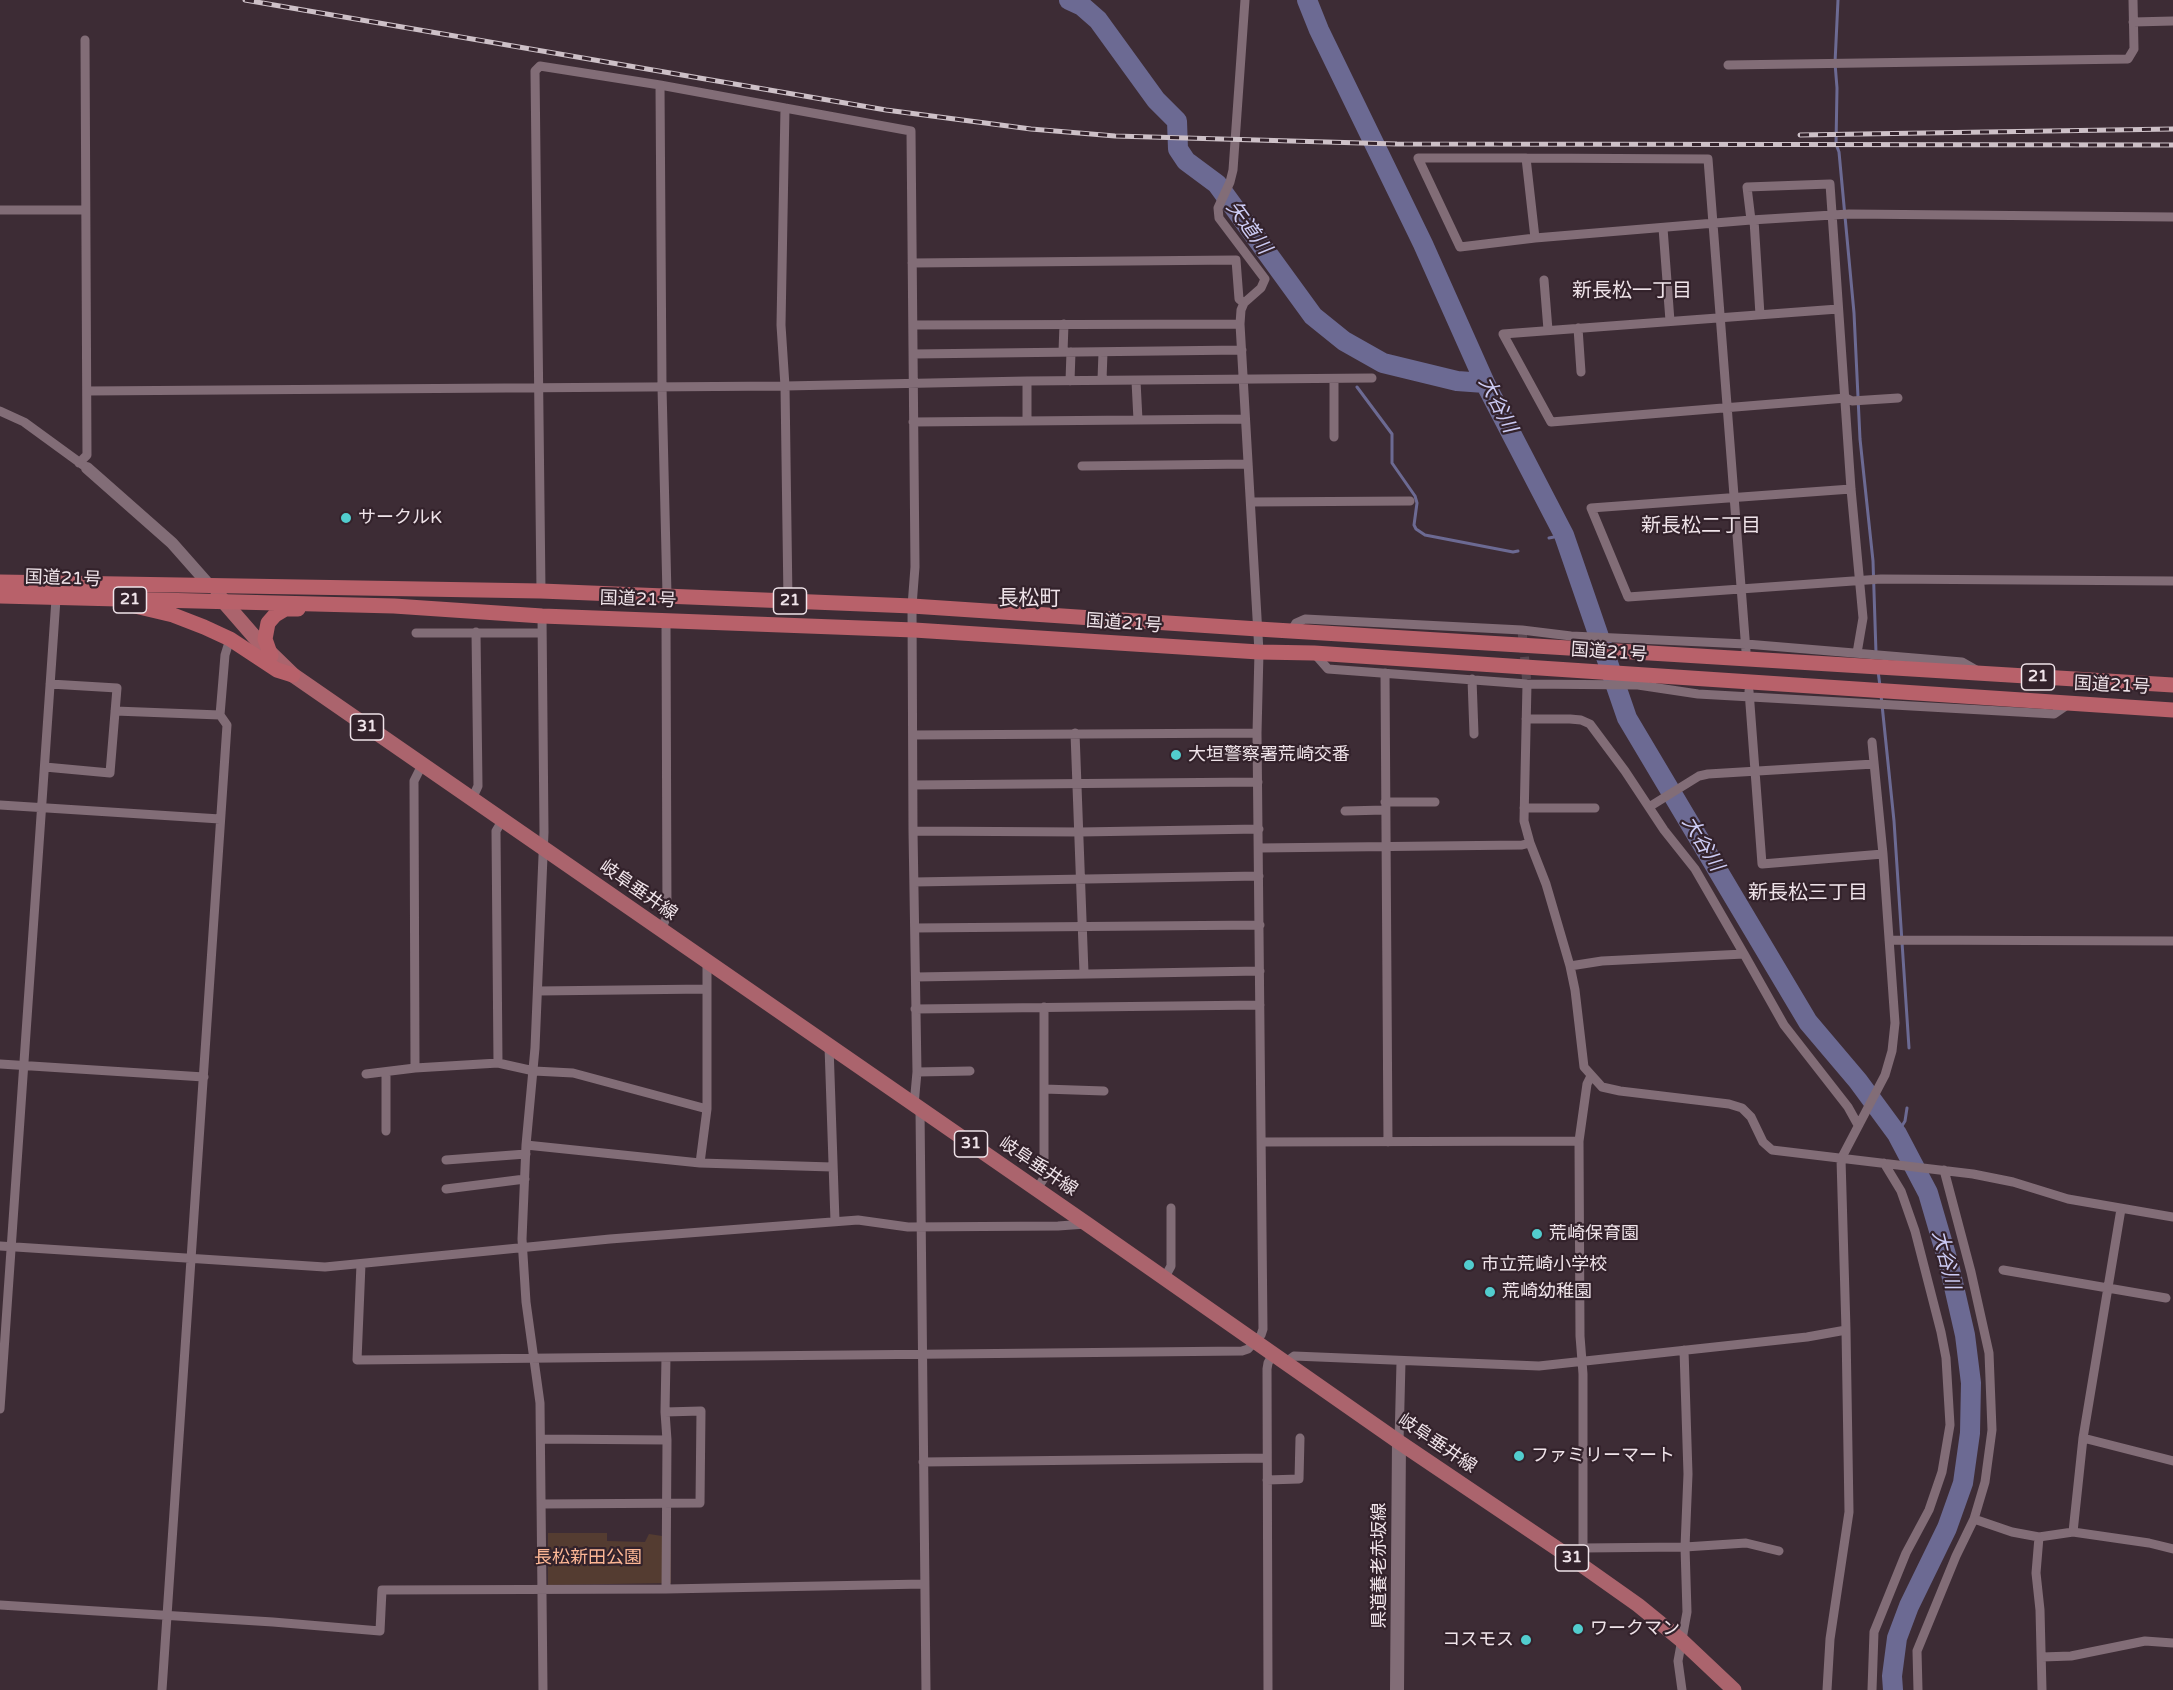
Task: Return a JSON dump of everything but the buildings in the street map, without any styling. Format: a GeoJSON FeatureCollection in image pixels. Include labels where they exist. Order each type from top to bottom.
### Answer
{"type":"FeatureCollection","features":[{"type":"Feature","properties":{"kind":"highway","name":"国道21号"},"geometry":{"type":"LineString","coordinates":[[0,582],[541,591],[912,606],[1258,629],[1629,645],[1869,666],[2173,685]]}},
{"type":"Feature","properties":{"kind":"highway","name":"国道21号"},"geometry":{"type":"LineString","coordinates":[[0,596],[394,606],[542,616],[914,630],[1259,652],[1314,653],[1583,677],[1873,697],[1903,692],[2173,710]]}},
{"type":"Feature","properties":{"kind":"highway","name":"21"},"geometry":{"type":"LineString","coordinates":[[86,599],[137,606],[173,615],[230,639],[277,670],[293,675]]}},
{"type":"Feature","properties":{"kind":"highway","name":"21"},"geometry":{"type":"LineString","coordinates":[[272,656],[265,639],[265,629],[275,615],[285,609],[356,610],[394,606]]}},
{"type":"Feature","properties":{"kind":"main road","name":"岐阜垂井線"},"geometry":{"type":"LineString","coordinates":[[210,586],[272,656],[293,675],[1165,1277],[1398,1442],[1580,1564],[1638,1605],[1681,1640],[1734,1690]]}},
{"type":"Feature","properties":{"kind":"main road","name":"県道養老赤坂線"},"geometry":{"type":"LineString","coordinates":[[1397,1690],[1398,1442]]}},
{"type":"Feature","properties":{"kind":"street"},"geometry":{"type":"LineString","coordinates":[[361,1264],[357,1360],[1242,1351],[1248,1350],[1256,1341],[1263,1329],[1257,733],[1259,652],[1240,310],[1244,303],[1261,288],[1265,279],[1220,218],[1218,208],[1233,170],[1245,0]]}},
{"type":"Feature","properties":{"kind":"street"},"geometry":{"type":"LineString","coordinates":[[1728,65],[2127,59],[2134,49],[2133,0]]}},
{"type":"Feature","properties":{"kind":"street"},"geometry":{"type":"LineString","coordinates":[[2133,22],[2173,21]]}},
{"type":"Feature","properties":{"kind":"street"},"geometry":{"type":"LineString","coordinates":[[83,466],[87,455],[85,40]]}},
{"type":"Feature","properties":{"kind":"street"},"geometry":{"type":"LineString","coordinates":[[541,591],[535,71],[540,66],[660,85],[911,131],[915,567],[912,606],[914,630],[913,831],[917,1107],[922,1227],[926,1690]]}},
{"type":"Feature","properties":{"kind":"street"},"geometry":{"type":"LineString","coordinates":[[660,85],[662,387],[667,595]]}},
{"type":"Feature","properties":{"kind":"street"},"geometry":{"type":"LineString","coordinates":[[785,108],[781,324],[785,386],[788,601]]}},
{"type":"Feature","properties":{"kind":"street"},"geometry":{"type":"LineString","coordinates":[[1746,648],[1740,589],[1728,407],[1714,224],[1708,159],[1418,158],[1460,247],[1535,238],[1714,224],[1753,220],[1850,214],[2173,217]]}},
{"type":"Feature","properties":{"kind":"street"},"geometry":{"type":"LineString","coordinates":[[1526,158],[1535,238]]}},
{"type":"Feature","properties":{"kind":"street"},"geometry":{"type":"LineString","coordinates":[[1760,315],[1753,220],[1747,187],[1830,184],[1834,216],[1838,309],[1849,400],[1851,489],[1864,580],[1863,618],[1857,653]]}},
{"type":"Feature","properties":{"kind":"street"},"geometry":{"type":"LineString","coordinates":[[0,210],[85,210]]}},
{"type":"Feature","properties":{"kind":"street"},"geometry":{"type":"LineString","coordinates":[[1664,228],[1670,321]]}},
{"type":"Feature","properties":{"kind":"street"},"geometry":{"type":"LineString","coordinates":[[912,262],[1236,260],[1239,299],[1244,303]]}},
{"type":"Feature","properties":{"kind":"street"},"geometry":{"type":"LineString","coordinates":[[1545,280],[1548,330]]}},
{"type":"Feature","properties":{"kind":"street"},"geometry":{"type":"LineString","coordinates":[[1838,309],[1503,334],[1551,422],[1728,407],[1898,398]]}},
{"type":"Feature","properties":{"kind":"street"},"geometry":{"type":"LineString","coordinates":[[1064,324],[1070,381]]}},
{"type":"Feature","properties":{"kind":"street"},"geometry":{"type":"LineString","coordinates":[[913,325],[1240,324]]}},
{"type":"Feature","properties":{"kind":"street"},"geometry":{"type":"LineString","coordinates":[[1578,328],[1581,372]]}},
{"type":"Feature","properties":{"kind":"street"},"geometry":{"type":"LineString","coordinates":[[913,354],[1242,350]]}},
{"type":"Feature","properties":{"kind":"street"},"geometry":{"type":"LineString","coordinates":[[1102,380],[1103,352]]}},
{"type":"Feature","properties":{"kind":"street"},"geometry":{"type":"LineString","coordinates":[[87,391],[785,386],[1372,378]]}},
{"type":"Feature","properties":{"kind":"street"},"geometry":{"type":"LineString","coordinates":[[1334,379],[1334,437]]}},
{"type":"Feature","properties":{"kind":"street"},"geometry":{"type":"LineString","coordinates":[[1027,381],[1027,421]]}},
{"type":"Feature","properties":{"kind":"street"},"geometry":{"type":"LineString","coordinates":[[1136,381],[1138,420]]}},
{"type":"Feature","properties":{"kind":"street"},"geometry":{"type":"LineString","coordinates":[[0,411],[24,422],[83,466],[172,543],[210,586]]}},
{"type":"Feature","properties":{"kind":"street"},"geometry":{"type":"LineString","coordinates":[[913,422],[1245,419]]}},
{"type":"Feature","properties":{"kind":"street"},"geometry":{"type":"LineString","coordinates":[[1082,466],[1248,464]]}},
{"type":"Feature","properties":{"kind":"street"},"geometry":{"type":"LineString","coordinates":[[1851,489],[1591,508],[1628,597],[1881,579],[2173,581]]}},
{"type":"Feature","properties":{"kind":"street"},"geometry":{"type":"LineString","coordinates":[[1251,502],[1410,501]]}},
{"type":"Feature","properties":{"kind":"street"},"geometry":{"type":"LineString","coordinates":[[0,1409],[56,599]]}},
{"type":"Feature","properties":{"kind":"street"},"geometry":{"type":"LineString","coordinates":[[542,616],[543,848],[534,1071],[526,1149],[522,1239],[526,1302],[540,1403],[543,1690]]}},
{"type":"Feature","properties":{"kind":"street"},"geometry":{"type":"LineString","coordinates":[[661,930],[667,916],[666,621]]}},
{"type":"Feature","properties":{"kind":"street"},"geometry":{"type":"LineString","coordinates":[[472,799],[478,786],[476,632]]}},
{"type":"Feature","properties":{"kind":"street"},"geometry":{"type":"LineString","coordinates":[[416,633],[542,633]]}},
{"type":"Feature","properties":{"kind":"street"},"geometry":{"type":"LineString","coordinates":[[162,1690],[227,725],[220,715],[225,655],[230,639]]}},
{"type":"Feature","properties":{"kind":"street"},"geometry":{"type":"LineString","coordinates":[[1629,645],[1857,653],[1962,662],[1980,673]]}},
{"type":"Feature","properties":{"kind":"street"},"geometry":{"type":"LineString","coordinates":[[1314,653],[1328,669],[1527,684],[1560,685],[1583,677]]}},
{"type":"Feature","properties":{"kind":"street"},"geometry":{"type":"LineString","coordinates":[[1385,673],[1388,1142]]}},
{"type":"Feature","properties":{"kind":"street"},"geometry":{"type":"LineString","coordinates":[[1473,679],[1474,734]]}},
{"type":"Feature","properties":{"kind":"street"},"geometry":{"type":"LineString","coordinates":[[1634,680],[1698,694],[1749,693],[1873,697],[1889,705],[2054,714],[2070,704]]}},
{"type":"Feature","properties":{"kind":"street"},"geometry":{"type":"LineString","coordinates":[[45,767],[110,773],[117,688],[50,684]]}},
{"type":"Feature","properties":{"kind":"street"},"geometry":{"type":"LineString","coordinates":[[1527,684],[1524,821],[1546,884],[1570,966],[1584,1067],[1602,1086],[1620,1091],[1729,1104],[1742,1108],[1751,1117],[1763,1142],[1772,1150],[1941,1170],[2013,1182],[2068,1199],[2173,1216]]}},
{"type":"Feature","properties":{"kind":"street"},"geometry":{"type":"LineString","coordinates":[[1749,693],[1762,864],[1882,854]]}},
{"type":"Feature","properties":{"kind":"street"},"geometry":{"type":"LineString","coordinates":[[115,711],[220,715]]}},
{"type":"Feature","properties":{"kind":"street"},"geometry":{"type":"LineString","coordinates":[[1526,719],[1581,720],[1590,724],[1598,733],[1652,805],[1664,830],[1700,878],[1784,1025],[1860,1121]]}},
{"type":"Feature","properties":{"kind":"street"},"geometry":{"type":"LineString","coordinates":[[1075,733],[1084,973]]}},
{"type":"Feature","properties":{"kind":"street"},"geometry":{"type":"LineString","coordinates":[[914,735],[1257,733]]}},
{"type":"Feature","properties":{"kind":"street"},"geometry":{"type":"LineString","coordinates":[[1827,1690],[1830,1639],[1849,1512],[1841,1159],[1882,1080],[1892,1051],[1895,1023],[1872,742]]}},
{"type":"Feature","properties":{"kind":"street"},"geometry":{"type":"LineString","coordinates":[[1652,805],[1708,774],[1874,764]]}},
{"type":"Feature","properties":{"kind":"street"},"geometry":{"type":"LineString","coordinates":[[415,1068],[414,781],[422,765]]}},
{"type":"Feature","properties":{"kind":"street"},"geometry":{"type":"LineString","coordinates":[[914,785],[1258,782]]}},
{"type":"Feature","properties":{"kind":"street"},"geometry":{"type":"LineString","coordinates":[[1345,811],[1435,802]]}},
{"type":"Feature","properties":{"kind":"street"},"geometry":{"type":"LineString","coordinates":[[0,805],[220,819]]}},
{"type":"Feature","properties":{"kind":"street"},"geometry":{"type":"LineString","coordinates":[[1524,808],[1595,808]]}},
{"type":"Feature","properties":{"kind":"street"},"geometry":{"type":"LineString","coordinates":[[498,1063],[496,831],[502,821]]}},
{"type":"Feature","properties":{"kind":"street"},"geometry":{"type":"LineString","coordinates":[[913,831],[1080,832],[1258,829]]}},
{"type":"Feature","properties":{"kind":"street"},"geometry":{"type":"LineString","coordinates":[[1259,848],[1522,845],[1530,843]]}},
{"type":"Feature","properties":{"kind":"street"},"geometry":{"type":"LineString","coordinates":[[914,882],[1259,876]]}},
{"type":"Feature","properties":{"kind":"street"},"geometry":{"type":"LineString","coordinates":[[915,928],[1260,925]]}},
{"type":"Feature","properties":{"kind":"street"},"geometry":{"type":"LineString","coordinates":[[1889,940],[2173,941]]}},
{"type":"Feature","properties":{"kind":"street"},"geometry":{"type":"LineString","coordinates":[[1570,966],[1602,961],[1744,954]]}},
{"type":"Feature","properties":{"kind":"street"},"geometry":{"type":"LineString","coordinates":[[700,1163],[707,1109],[707,962]]}},
{"type":"Feature","properties":{"kind":"street"},"geometry":{"type":"LineString","coordinates":[[916,977],[1260,971]]}},
{"type":"Feature","properties":{"kind":"street"},"geometry":{"type":"LineString","coordinates":[[538,991],[707,989]]}},
{"type":"Feature","properties":{"kind":"street"},"geometry":{"type":"LineString","coordinates":[[915,1009],[1260,1005]]}},
{"type":"Feature","properties":{"kind":"street"},"geometry":{"type":"LineString","coordinates":[[1037,1189],[1044,1178],[1044,1007]]}},
{"type":"Feature","properties":{"kind":"street"},"geometry":{"type":"LineString","coordinates":[[829,1046],[835,1221]]}},
{"type":"Feature","properties":{"kind":"street"},"geometry":{"type":"LineString","coordinates":[[366,1074],[415,1068],[498,1063],[534,1071],[573,1072],[707,1109]]}},
{"type":"Feature","properties":{"kind":"street"},"geometry":{"type":"LineString","coordinates":[[0,1064],[204,1077]]}},
{"type":"Feature","properties":{"kind":"street"},"geometry":{"type":"LineString","coordinates":[[917,1072],[970,1071]]}},
{"type":"Feature","properties":{"kind":"street"},"geometry":{"type":"LineString","coordinates":[[386,1072],[386,1131]]}},
{"type":"Feature","properties":{"kind":"street"},"geometry":{"type":"LineString","coordinates":[[1580,1564],[1583,1557],[1583,1374],[1581,1362],[1580,1141],[1587,1084],[1591,1076]]}},
{"type":"Feature","properties":{"kind":"street"},"geometry":{"type":"LineString","coordinates":[[1044,1089],[1104,1091]]}},
{"type":"Feature","properties":{"kind":"street"},"geometry":{"type":"LineString","coordinates":[[1262,1142],[1580,1141]]}},
{"type":"Feature","properties":{"kind":"street"},"geometry":{"type":"LineString","coordinates":[[446,1160],[526,1149],[700,1163],[832,1167]]}},
{"type":"Feature","properties":{"kind":"street"},"geometry":{"type":"LineString","coordinates":[[1872,1690],[1874,1632],[1906,1554],[1929,1510],[1942,1472],[1950,1425],[1946,1358],[1935,1310],[1915,1231],[1901,1191],[1887,1163]]}},
{"type":"Feature","properties":{"kind":"street"},"geometry":{"type":"LineString","coordinates":[[1918,1690],[1917,1651],[1956,1556],[1974,1519],[1984,1482],[1992,1430],[1989,1353],[1971,1272],[1941,1170]]}},
{"type":"Feature","properties":{"kind":"street"},"geometry":{"type":"LineString","coordinates":[[446,1189],[525,1179]]}},
{"type":"Feature","properties":{"kind":"street"},"geometry":{"type":"LineString","coordinates":[[1165,1277],[1171,1266],[1171,1208]]}},
{"type":"Feature","properties":{"kind":"street"},"geometry":{"type":"LineString","coordinates":[[2073,1532],[2083,1438],[2110,1287],[2121,1209]]}},
{"type":"Feature","properties":{"kind":"street"},"geometry":{"type":"LineString","coordinates":[[0,1246],[325,1267],[610,1239],[835,1221],[858,1220],[908,1227],[1058,1227],[1088,1224]]}},
{"type":"Feature","properties":{"kind":"street"},"geometry":{"type":"LineString","coordinates":[[2003,1270],[2166,1298]]}},
{"type":"Feature","properties":{"kind":"street"},"geometry":{"type":"LineString","coordinates":[[1268,1690],[1267,1368],[1270,1358],[1294,1356],[1520,1366],[1581,1362],[1846,1330]]}},
{"type":"Feature","properties":{"kind":"street"},"geometry":{"type":"LineString","coordinates":[[1682,1690],[1677,1661],[1686,1612],[1685,1547],[1688,1474],[1684,1350]]}},
{"type":"Feature","properties":{"kind":"street"},"geometry":{"type":"LineString","coordinates":[[666,1357],[666,1589]]}},
{"type":"Feature","properties":{"kind":"street"},"geometry":{"type":"LineString","coordinates":[[1398,1442],[1401,1362]]}},
{"type":"Feature","properties":{"kind":"street"},"geometry":{"type":"LineString","coordinates":[[541,1504],[700,1503],[701,1411],[665,1412]]}},
{"type":"Feature","properties":{"kind":"street"},"geometry":{"type":"LineString","coordinates":[[1267,1480],[1299,1479],[1300,1438]]}},
{"type":"Feature","properties":{"kind":"street"},"geometry":{"type":"LineString","coordinates":[[2083,1438],[2173,1461]]}},
{"type":"Feature","properties":{"kind":"street"},"geometry":{"type":"LineString","coordinates":[[541,1439],[667,1440]]}},
{"type":"Feature","properties":{"kind":"street"},"geometry":{"type":"LineString","coordinates":[[923,1462],[1267,1458]]}},
{"type":"Feature","properties":{"kind":"street"},"geometry":{"type":"LineString","coordinates":[[1974,1519],[2012,1532],[2038,1537],[2073,1532],[2149,1543],[2173,1549]]}},
{"type":"Feature","properties":{"kind":"street"},"geometry":{"type":"LineString","coordinates":[[2038,1537],[2036,1573],[2042,1690]]}},
{"type":"Feature","properties":{"kind":"street"},"geometry":{"type":"LineString","coordinates":[[1583,1548],[1685,1547],[1746,1543],[1779,1551]]}},
{"type":"Feature","properties":{"kind":"street"},"geometry":{"type":"LineString","coordinates":[[0,1605],[380,1630],[382,1590],[666,1589],[924,1584]]}},
{"type":"Feature","properties":{"kind":"street"},"geometry":{"type":"LineString","coordinates":[[2042,1657],[2071,1656],[2145,1641],[2173,1643]]}},
{"type":"Feature","properties":{"kind":"green space","name":"長松新田公園"},"geometry":{"type":"Polygon","coordinates":[[[548,1533],[607,1533],[607,1541],[645,1542],[649,1534],[662,1536],[670,1544],[671,1583],[548,1585],[548,1533]]]}},
{"type":"Feature","properties":{"kind":"waterway","name":"矢道川"},"geometry":{"type":"LineString","coordinates":[[1069,0],[1082,6],[1098,20],[1156,100],[1177,121],[1178,149],[1186,161],[1217,184],[1313,316],[1344,341],[1383,363],[1457,381],[1485,383]]}},
{"type":"Feature","properties":{"kind":"waterway","name":"大谷川"},"geometry":{"type":"LineString","coordinates":[[1307,0],[1319,30],[1423,244],[1485,383],[1564,535],[1627,718],[1808,1022],[1858,1081],[1897,1134],[1928,1193],[1949,1265],[1965,1335],[1971,1383],[1970,1433],[1963,1483],[1947,1528],[1909,1606],[1897,1638],[1892,1676],[1893,1690]]}},
{"type":"Feature","properties":{"kind":"waterway"},"geometry":{"type":"LineString","coordinates":[[1838,0],[1835,63],[1836,144],[1839,152],[1854,313],[1860,439],[1873,561],[1876,653]]}},
{"type":"Feature","properties":{"kind":"waterway"},"geometry":{"type":"LineString","coordinates":[[1357,387],[1392,434],[1392,463],[1415,496],[1417,503],[1414,525],[1416,529],[1425,535],[1513,552],[1518,551]]}},
{"type":"Feature","properties":{"kind":"waterway"},"geometry":{"type":"LineString","coordinates":[[1549,538],[1564,535]]}},
{"type":"Feature","properties":{"kind":"waterway"},"geometry":{"type":"LineString","coordinates":[[1878,671],[1880,686]]}},
{"type":"Feature","properties":{"kind":"waterway"},"geometry":{"type":"LineString","coordinates":[[1881,695],[1894,821],[1909,1048]]}},
{"type":"Feature","properties":{"kind":"waterway"},"geometry":{"type":"LineString","coordinates":[[1897,1134],[1905,1121],[1907,1108]]}},
{"type":"Feature","properties":{"kind":"tunnel"},"geometry":{"type":"LineString","coordinates":[[1522,630],[1527,684]]}},
{"type":"Feature","properties":{"kind":"railway"},"geometry":{"type":"LineString","coordinates":[[245,0],[886,110],[1031,129],[1115,136],[1397,144],[2173,145]]}},
{"type":"Feature","properties":{"kind":"railway"},"geometry":{"type":"LineString","coordinates":[[1800,135],[2173,129]]}},
{"type":"Feature","properties":{"kind":"place","name":"サークルK"},"geometry":{"type":"Point","coordinates":[346,518]}},
{"type":"Feature","properties":{"kind":"place","name":"大垣警察署荒崎交番"},"geometry":{"type":"Point","coordinates":[1176,755]}},
{"type":"Feature","properties":{"kind":"place","name":"荒崎保育園"},"geometry":{"type":"Point","coordinates":[1537,1234]}},
{"type":"Feature","properties":{"kind":"place","name":"市立荒崎小学校"},"geometry":{"type":"Point","coordinates":[1469,1265]}},
{"type":"Feature","properties":{"kind":"place","name":"荒崎幼稚園"},"geometry":{"type":"Point","coordinates":[1490,1292]}},
{"type":"Feature","properties":{"kind":"place","name":"ファミリーマート"},"geometry":{"type":"Point","coordinates":[1519,1456]}},
{"type":"Feature","properties":{"kind":"place","name":"ワークマン"},"geometry":{"type":"Point","coordinates":[1578,1629]}},
{"type":"Feature","properties":{"kind":"place","name":"コスモス"},"geometry":{"type":"Point","coordinates":[1526,1640]}},
{"type":"Feature","properties":{"kind":"district","name":"新長松一丁目"},"geometry":{"type":"Point","coordinates":[1632,292]}},
{"type":"Feature","properties":{"kind":"district","name":"新長松二丁目"},"geometry":{"type":"Point","coordinates":[1701,527]}},
{"type":"Feature","properties":{"kind":"district","name":"長松町"},"geometry":{"type":"Point","coordinates":[1029,599]}},
{"type":"Feature","properties":{"kind":"district","name":"新長松三丁目"},"geometry":{"type":"Point","coordinates":[1808,894]}}]}
